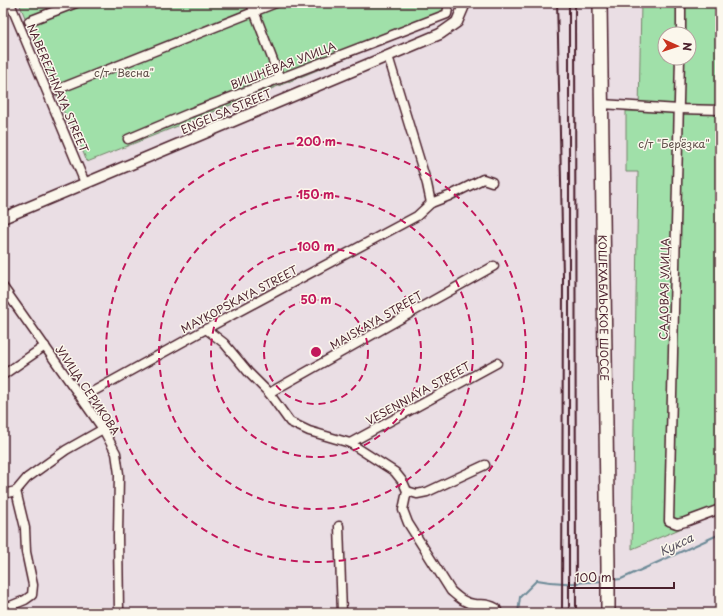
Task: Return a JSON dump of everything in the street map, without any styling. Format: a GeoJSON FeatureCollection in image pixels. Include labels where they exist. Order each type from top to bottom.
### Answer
{"type":"FeatureCollection","features":[{"type":"Feature","properties":{"kind":"main road","name":"КОШЕХАБЛЬСКОЕ ШОССЕ"},"geometry":{"type":"LineString","coordinates":[[600,3],[608,613]]}},
{"type":"Feature","properties":{"kind":"street","name":"NABEREZHNAYA STREET"},"geometry":{"type":"LineString","coordinates":[[10,3],[85,183]]}},
{"type":"Feature","properties":{"kind":"street"},"geometry":{"type":"LineString","coordinates":[[29,21],[76,3]]}},
{"type":"Feature","properties":{"kind":"street"},"geometry":{"type":"LineString","coordinates":[[251,3],[280,79]]}},
{"type":"Feature","properties":{"kind":"street"},"geometry":{"type":"LineString","coordinates":[[56,90],[276,3]]}},
{"type":"Feature","properties":{"kind":"street","name":"ВИШНЁВАЯ УЛИЦА"},"geometry":{"type":"LineString","coordinates":[[128,139],[190,113],[447,14],[449,3]]}},
{"type":"Feature","properties":{"kind":"street","name":"ENGELSA STREET"},"geometry":{"type":"LineString","coordinates":[[3,218],[440,34],[457,22],[465,3]]}},
{"type":"Feature","properties":{"kind":"street"},"geometry":{"type":"LineString","coordinates":[[681,26],[682,3]]}},
{"type":"Feature","properties":{"kind":"street"},"geometry":{"type":"LineString","coordinates":[[388,56],[428,184],[432,203]]}},
{"type":"Feature","properties":{"kind":"street","name":"САДОВАЯ УЛИЦА"},"geometry":{"type":"LineString","coordinates":[[680,66],[669,521],[677,524],[681,523],[720,508]]}},
{"type":"Feature","properties":{"kind":"street"},"geometry":{"type":"LineString","coordinates":[[602,104],[720,110]]}},
{"type":"Feature","properties":{"kind":"street","name":"MAYKOPSKAYA STREET"},"geometry":{"type":"LineString","coordinates":[[82,399],[206,329],[417,216],[432,203],[483,179],[492,182]]}},
{"type":"Feature","properties":{"kind":"street","name":"MAISKAYA STREET"},"geometry":{"type":"LineString","coordinates":[[269,393],[494,266]]}},
{"type":"Feature","properties":{"kind":"street","name":"УЛИЦА СЕРИКОВА"},"geometry":{"type":"LineString","coordinates":[[3,287],[103,429],[116,454],[119,474],[119,613]]}},
{"type":"Feature","properties":{"kind":"street"},"geometry":{"type":"LineString","coordinates":[[206,329],[224,344],[249,373],[269,393],[290,422],[310,431],[350,443],[395,472],[403,482],[407,491],[403,510],[408,523],[451,591],[460,599],[473,604],[489,604],[496,608],[498,613]]}},
{"type":"Feature","properties":{"kind":"street"},"geometry":{"type":"LineString","coordinates":[[3,375],[45,346]]}},
{"type":"Feature","properties":{"kind":"street","name":"VESENNIAYA STREET"},"geometry":{"type":"LineString","coordinates":[[350,443],[497,363]]}},
{"type":"Feature","properties":{"kind":"street"},"geometry":{"type":"LineString","coordinates":[[3,494],[16,491],[27,478],[66,450],[103,429]]}},
{"type":"Feature","properties":{"kind":"street"},"geometry":{"type":"LineString","coordinates":[[407,491],[417,494],[427,492],[485,465]]}},
{"type":"Feature","properties":{"kind":"street"},"geometry":{"type":"LineString","coordinates":[[3,609],[25,600],[32,594],[33,585],[26,552],[25,528],[16,491]]}},
{"type":"Feature","properties":{"kind":"street"},"geometry":{"type":"LineString","coordinates":[[339,526],[342,613]]}},
{"type":"Feature","properties":{"kind":"green space","name":"с/т \"Весна\""},"geometry":{"type":"Polygon","coordinates":[[[19,3],[455,3],[449,16],[87,162],[71,121],[68,122],[19,3]]]}},
{"type":"Feature","properties":{"kind":"green space","name":"с/т \"Берёзка\""},"geometry":{"type":"Polygon","coordinates":[[[641,3],[720,3],[720,512],[632,549],[638,172],[626,172],[626,111],[639,111],[641,3]]]}},
{"type":"Feature","properties":{"kind":"waterway","name":"Кукса"},"geometry":{"type":"LineString","coordinates":[[612,580],[621,579],[720,534]]}},
{"type":"Feature","properties":{"kind":"waterway","name":"Кукса"},"geometry":{"type":"LineString","coordinates":[[518,613],[520,597],[537,580],[562,583],[603,581]]}},
{"type":"Feature","properties":{"kind":"railway"},"geometry":{"type":"LineString","coordinates":[[557,3],[563,276],[562,613]]}},
{"type":"Feature","properties":{"kind":"railway"},"geometry":{"type":"LineString","coordinates":[[569,3],[569,613]]}},
{"type":"Feature","properties":{"kind":"railway"},"geometry":{"type":"LineString","coordinates":[[575,3],[576,613]]}}]}
